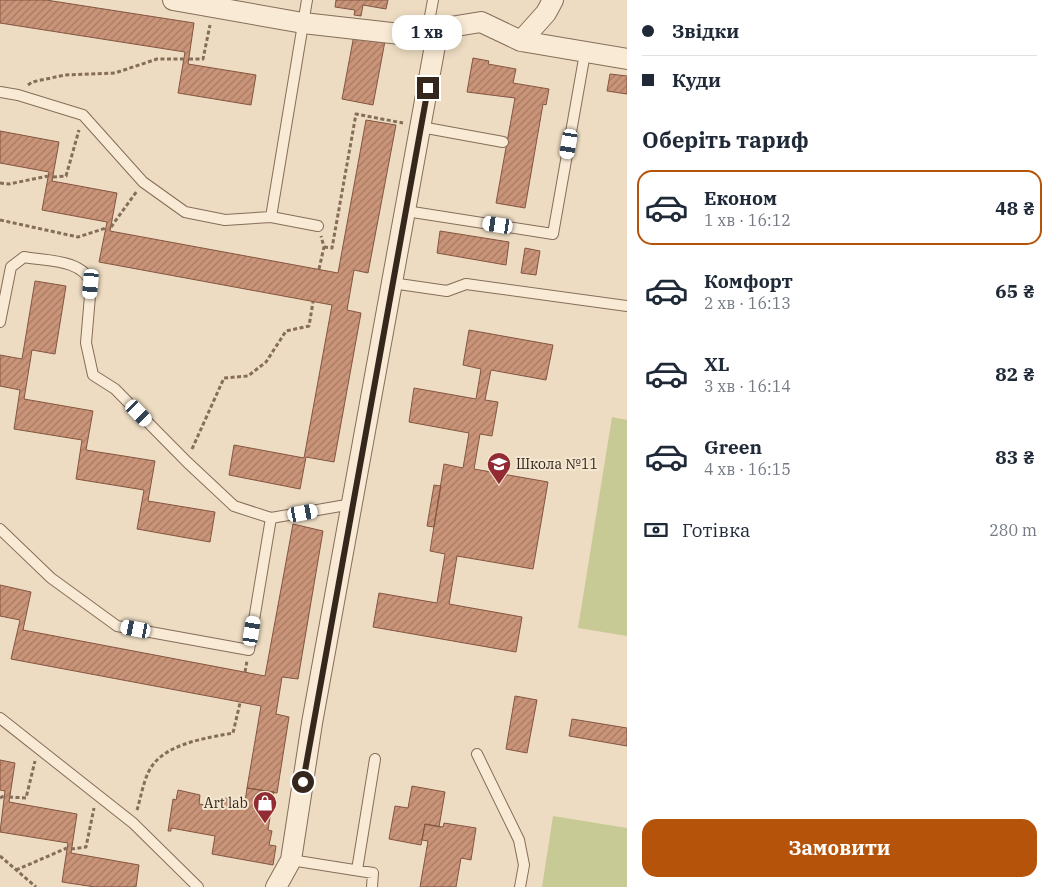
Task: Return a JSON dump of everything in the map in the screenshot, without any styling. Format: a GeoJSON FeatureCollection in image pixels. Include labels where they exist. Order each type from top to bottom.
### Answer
{"type":"FeatureCollection","features":[{"type":"Feature","properties":{"kind":"street"},"geometry":{"type":"LineString","coordinates":[[173,0],[303,24],[418,36],[433,28],[481,22],[521,41],[627,59]]}},
{"type":"Feature","properties":{"kind":"street"},"geometry":{"type":"LineString","coordinates":[[521,41],[546,13],[553,0]]}},
{"type":"Feature","properties":{"kind":"street"},"geometry":{"type":"LineString","coordinates":[[276,887],[291,860],[312,723],[422,127],[433,28]]}},
{"type":"Feature","properties":{"kind":"lane"},"geometry":{"type":"LineString","coordinates":[[270,217],[307,0]]}},
{"type":"Feature","properties":{"kind":"lane"},"geometry":{"type":"LineString","coordinates":[[433,0],[433,28]]}},
{"type":"Feature","properties":{"kind":"lane"},"geometry":{"type":"LineString","coordinates":[[406,211],[553,234],[585,53]]}},
{"type":"Feature","properties":{"kind":"lane"},"geometry":{"type":"LineString","coordinates":[[0,92],[18,95],[83,115],[142,182],[185,212],[225,220],[270,217],[318,226]]}},
{"type":"Feature","properties":{"kind":"lane"},"geometry":{"type":"LineString","coordinates":[[422,127],[503,142]]}},
{"type":"Feature","properties":{"kind":"lane"},"geometry":{"type":"LineString","coordinates":[[0,322],[11,267],[24,257],[78,267],[89,275],[91,284],[86,343],[93,375],[115,389],[187,462],[234,506],[271,518],[352,504]]}},
{"type":"Feature","properties":{"kind":"lane"},"geometry":{"type":"LineString","coordinates":[[392,283],[447,291],[466,284],[627,306]]}},
{"type":"Feature","properties":{"kind":"lane"},"geometry":{"type":"LineString","coordinates":[[0,530],[51,578],[117,626],[249,650],[271,518]]}},
{"type":"Feature","properties":{"kind":"lane"},"geometry":{"type":"LineString","coordinates":[[0,718],[133,823],[196,887]]}},
{"type":"Feature","properties":{"kind":"lane"},"geometry":{"type":"LineString","coordinates":[[477,754],[519,840],[524,865],[520,887]]}},
{"type":"Feature","properties":{"kind":"lane"},"geometry":{"type":"LineString","coordinates":[[358,870],[375,759]]}},
{"type":"Feature","properties":{"kind":"lane"},"geometry":{"type":"LineString","coordinates":[[291,860],[373,872],[372,887]]}},
{"type":"Feature","properties":{"kind":"path"},"geometry":{"type":"LineString","coordinates":[[189,59],[203,59],[214,7]]}},
{"type":"Feature","properties":{"kind":"path"},"geometry":{"type":"LineString","coordinates":[[18,95],[32,82],[64,75],[114,72],[157,59],[184,59]]}},
{"type":"Feature","properties":{"kind":"path"},"geometry":{"type":"LineString","coordinates":[[324,247],[332,248],[356,114],[422,127]]}},
{"type":"Feature","properties":{"kind":"path"},"geometry":{"type":"LineString","coordinates":[[53,177],[66,176],[83,115]]}},
{"type":"Feature","properties":{"kind":"path"},"geometry":{"type":"LineString","coordinates":[[0,183],[9,184],[48,176]]}},
{"type":"Feature","properties":{"kind":"path"},"geometry":{"type":"LineString","coordinates":[[111,227],[142,182]]}},
{"type":"Feature","properties":{"kind":"path"},"geometry":{"type":"LineString","coordinates":[[0,220],[78,238],[106,228]]}},
{"type":"Feature","properties":{"kind":"path"},"geometry":{"type":"LineString","coordinates":[[318,226],[324,247],[319,269]]}},
{"type":"Feature","properties":{"kind":"path"},"geometry":{"type":"LineString","coordinates":[[187,462],[224,378],[248,376],[266,362],[286,331],[309,326],[313,302]]}},
{"type":"Feature","properties":{"kind":"path"},"geometry":{"type":"LineString","coordinates":[[133,823],[151,766],[165,753],[201,740],[233,733],[240,703]]}},
{"type":"Feature","properties":{"kind":"path"},"geometry":{"type":"LineString","coordinates":[[9,797],[26,798],[38,749]]}},
{"type":"Feature","properties":{"kind":"path"},"geometry":{"type":"LineString","coordinates":[[16,870],[70,849],[86,847],[97,795]]}},
{"type":"Feature","properties":{"kind":"path"},"geometry":{"type":"LineString","coordinates":[[0,798],[4,796]]}},
{"type":"Feature","properties":{"kind":"path"},"geometry":{"type":"LineString","coordinates":[[0,856],[36,887]]}},
{"type":"Feature","properties":{"kind":"green space"},"geometry":{"type":"Polygon","coordinates":[[[612,417],[627,420],[627,636],[578,628],[612,417]]]}},
{"type":"Feature","properties":{"kind":"green space"},"geometry":{"type":"Polygon","coordinates":[[[553,816],[627,828],[627,887],[542,887],[553,816]]]}},
{"type":"Feature","properties":{"kind":"building"},"geometry":{"type":"Polygon","coordinates":[[[0,0],[46,0],[194,23],[188,64],[256,75],[251,105],[178,93],[185,52],[0,23],[0,0]]]}},
{"type":"Feature","properties":{"kind":"building"},"geometry":{"type":"Polygon","coordinates":[[[336,0],[388,0],[386,9],[363,5],[361,16],[354,15],[355,10],[335,7],[336,0]]]}},
{"type":"Feature","properties":{"kind":"building"},"geometry":{"type":"Polygon","coordinates":[[[354,35],[385,41],[373,105],[342,99],[354,35]]]}},
{"type":"Feature","properties":{"kind":"building"},"geometry":{"type":"Polygon","coordinates":[[[473,58],[489,61],[488,64],[516,69],[513,83],[549,89],[546,105],[543,104],[525,208],[496,203],[515,98],[467,92],[473,58]]]}},
{"type":"Feature","properties":{"kind":"building"},"geometry":{"type":"Polygon","coordinates":[[[610,74],[627,76],[627,94],[607,91],[610,74]]]}},
{"type":"Feature","properties":{"kind":"building"},"geometry":{"type":"Polygon","coordinates":[[[366,120],[396,125],[368,273],[354,270],[347,310],[361,313],[334,462],[306,457],[300,489],[229,475],[234,445],[304,458],[332,305],[99,262],[107,222],[42,210],[49,172],[0,163],[0,131],[59,142],[52,181],[117,193],[110,231],[338,273],[366,120]]]}},
{"type":"Feature","properties":{"kind":"building"},"geometry":{"type":"Polygon","coordinates":[[[440,231],[509,242],[506,265],[437,253],[440,231]]]}},
{"type":"Feature","properties":{"kind":"building"},"geometry":{"type":"Polygon","coordinates":[[[525,248],[540,251],[536,275],[521,273],[525,248]]]}},
{"type":"Feature","properties":{"kind":"building"},"geometry":{"type":"Polygon","coordinates":[[[35,281],[66,286],[55,354],[32,350],[24,399],[93,411],[86,450],[155,461],[148,501],[215,512],[210,542],[137,529],[144,490],[76,479],[82,440],[14,429],[20,390],[0,386],[0,355],[22,359],[35,281]]]}},
{"type":"Feature","properties":{"kind":"building"},"geometry":{"type":"Polygon","coordinates":[[[469,330],[553,345],[546,380],[491,370],[485,400],[498,402],[492,436],[480,434],[474,469],[548,482],[533,569],[457,556],[449,604],[522,617],[516,652],[373,627],[379,593],[437,603],[445,554],[430,551],[444,464],[463,468],[469,433],[409,422],[414,388],[476,399],[481,369],[463,365],[469,330]]]}},
{"type":"Feature","properties":{"kind":"building"},"geometry":{"type":"Polygon","coordinates":[[[434,485],[441,486],[434,527],[427,526],[434,485]]]}},
{"type":"Feature","properties":{"kind":"building"},"geometry":{"type":"Polygon","coordinates":[[[293,524],[323,531],[298,679],[282,677],[276,714],[289,717],[277,793],[247,788],[261,706],[11,659],[20,620],[0,616],[0,585],[31,592],[23,630],[265,676],[293,524]]]}},
{"type":"Feature","properties":{"kind":"building"},"geometry":{"type":"Polygon","coordinates":[[[515,696],[537,700],[527,753],[506,749],[515,696]]]}},
{"type":"Feature","properties":{"kind":"building"},"geometry":{"type":"Polygon","coordinates":[[[572,719],[627,728],[627,746],[569,736],[572,719]]]}},
{"type":"Feature","properties":{"kind":"building"},"geometry":{"type":"Polygon","coordinates":[[[0,760],[15,763],[9,802],[77,814],[71,853],[139,865],[136,887],[95,887],[62,882],[68,843],[0,832],[5,791],[0,790],[0,760]]]}},
{"type":"Feature","properties":{"kind":"building"},"geometry":{"type":"Polygon","coordinates":[[[412,786],[445,792],[439,827],[425,824],[421,845],[389,839],[395,806],[408,808],[412,786]]]}},
{"type":"Feature","properties":{"kind":"building"},"geometry":{"type":"Polygon","coordinates":[[[247,788],[274,792],[268,830],[272,831],[269,845],[276,846],[273,865],[212,854],[215,836],[171,828],[171,831],[168,831],[173,799],[176,800],[178,790],[200,795],[199,804],[223,808],[225,798],[245,802],[247,788]]]}},
{"type":"Feature","properties":{"kind":"building"},"geometry":{"type":"Polygon","coordinates":[[[444,823],[476,828],[471,860],[461,858],[456,887],[420,887],[428,841],[422,840],[425,824],[443,827],[444,823]]]}},
{"type":"Feature","properties":{"kind":"place","name":"Школа №11"},"geometry":{"type":"Point","coordinates":[499,485]}},
{"type":"Feature","properties":{"kind":"place","name":"Art lab"},"geometry":{"type":"Point","coordinates":[265,824]}},
{"type":"Feature","properties":{"kind":"route"},"geometry":{"type":"LineString","coordinates":[[303,782],[312,723],[428,88]]}}]}
